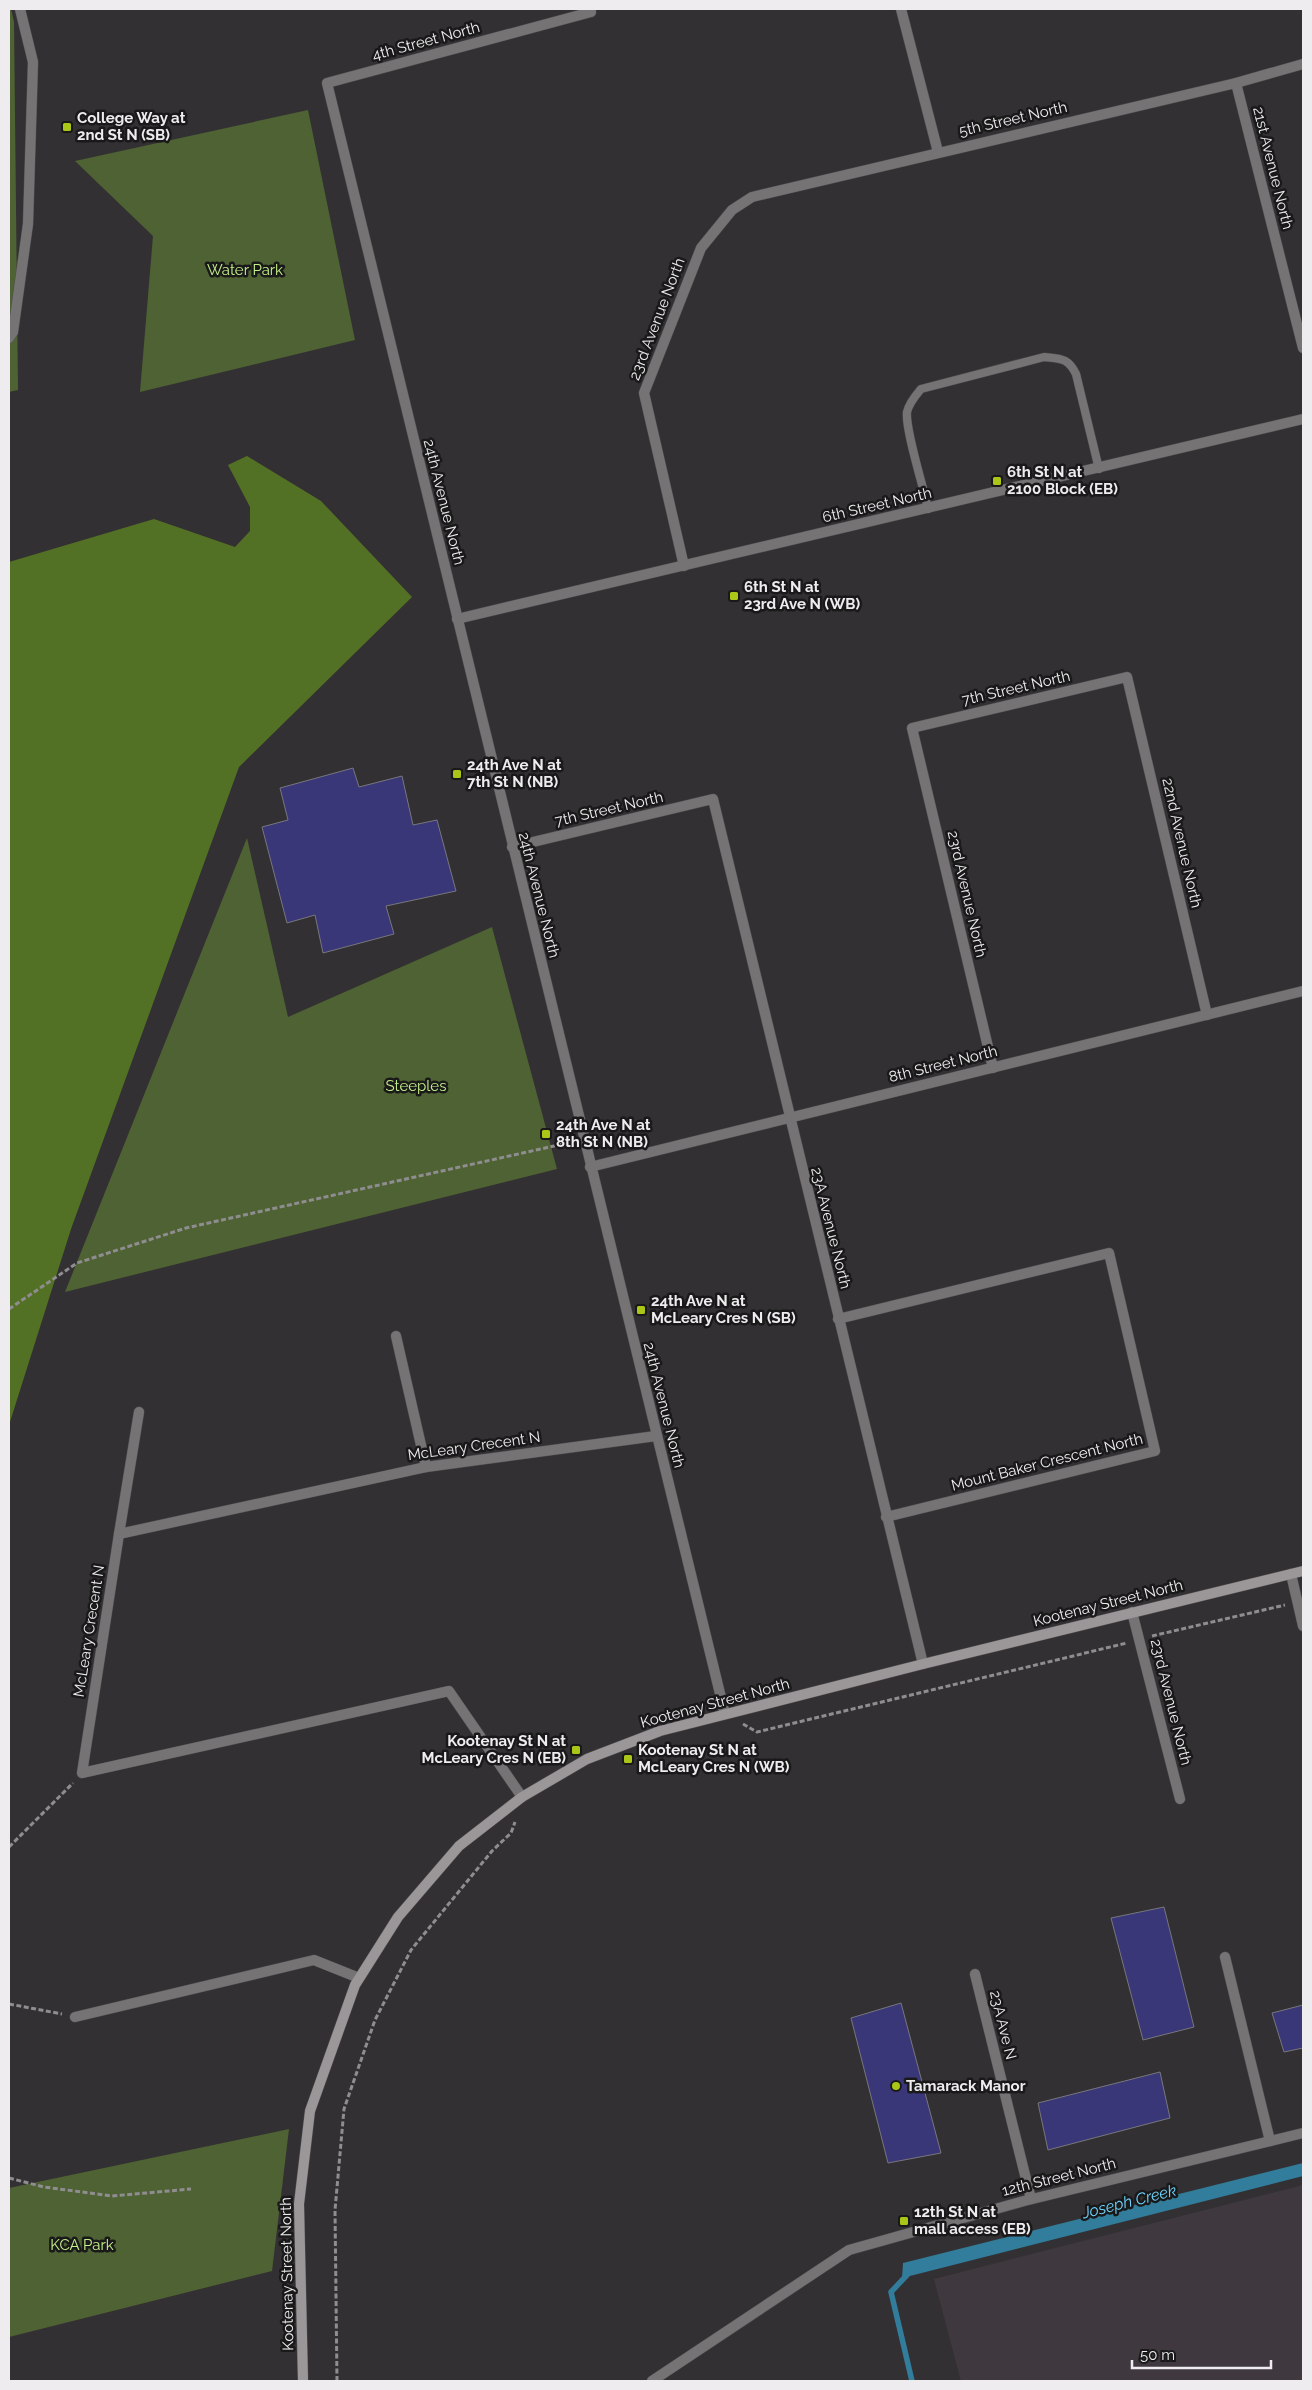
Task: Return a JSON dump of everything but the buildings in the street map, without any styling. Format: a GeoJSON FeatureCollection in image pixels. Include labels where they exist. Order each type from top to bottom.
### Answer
{"type":"FeatureCollection","features":[{"type":"Feature","properties":{"kind":"street"},"geometry":{"type":"LineString","coordinates":[[9,338],[13,332],[28,224],[32,62],[20,9]]}},
{"type":"Feature","properties":{"kind":"street"},"geometry":{"type":"LineString","coordinates":[[901,9],[938,152]]}},
{"type":"Feature","properties":{"kind":"street","name":"4th Street North"},"geometry":{"type":"LineString","coordinates":[[327,83],[590,11]]}},
{"type":"Feature","properties":{"kind":"street","name":"5th Street North"},"geometry":{"type":"LineString","coordinates":[[732,210],[752,197],[1236,83],[1303,64]]}},
{"type":"Feature","properties":{"kind":"street","name":"24th Avenue North"},"geometry":{"type":"LineString","coordinates":[[327,83],[725,1714]]}},
{"type":"Feature","properties":{"kind":"street","name":"21st Avenue North"},"geometry":{"type":"LineString","coordinates":[[1236,83],[1303,348]]}},
{"type":"Feature","properties":{"kind":"street","name":"23rd Avenue North"},"geometry":{"type":"LineString","coordinates":[[684,566],[644,393],[701,248],[732,210]]}},
{"type":"Feature","properties":{"kind":"street","name":"6th Street North"},"geometry":{"type":"LineString","coordinates":[[457,619],[1303,419]]}},
{"type":"Feature","properties":{"kind":"street","name":"7th Street North"},"geometry":{"type":"LineString","coordinates":[[912,728],[1127,677]]}},
{"type":"Feature","properties":{"kind":"street","name":"22nd Avenue North"},"geometry":{"type":"LineString","coordinates":[[1127,677],[1207,1015]]}},
{"type":"Feature","properties":{"kind":"street","name":"23rd Avenue North"},"geometry":{"type":"LineString","coordinates":[[912,728],[993,1068]]}},
{"type":"Feature","properties":{"kind":"street","name":"7th Street North"},"geometry":{"type":"LineString","coordinates":[[512,847],[713,799]]}},
{"type":"Feature","properties":{"kind":"street","name":"23A Avenue North"},"geometry":{"type":"LineString","coordinates":[[713,799],[923,1664]]}},
{"type":"Feature","properties":{"kind":"street","name":"8th Street North"},"geometry":{"type":"LineString","coordinates":[[590,1167],[1303,991]]}},
{"type":"Feature","properties":{"kind":"street","name":"Mount Baker Crescent North"},"geometry":{"type":"LineString","coordinates":[[838,1318],[1109,1253],[1155,1451],[886,1517]]}},
{"type":"Feature","properties":{"kind":"street"},"geometry":{"type":"LineString","coordinates":[[396,1336],[426,1467]]}},
{"type":"Feature","properties":{"kind":"street"},"geometry":{"type":"LineString","coordinates":[[119,1534],[139,1412]]}},
{"type":"Feature","properties":{"kind":"street","name":"McLeary Crecent N"},"geometry":{"type":"LineString","coordinates":[[82,1773],[119,1534],[426,1467],[656,1436]]}},
{"type":"Feature","properties":{"kind":"street","name":"Kootenay Street North"},"geometry":{"type":"LineString","coordinates":[[303,2381],[299,2204],[310,2111],[359,1978],[398,1917],[459,1846],[522,1797],[587,1759],[660,1731],[923,1664],[1303,1571]]}},
{"type":"Feature","properties":{"kind":"street"},"geometry":{"type":"LineString","coordinates":[[1291,1574],[1303,1626]]}},
{"type":"Feature","properties":{"kind":"street","name":"23rd Avenue North"},"geometry":{"type":"LineString","coordinates":[[1132,1612],[1180,1799]]}},
{"type":"Feature","properties":{"kind":"street"},"geometry":{"type":"LineString","coordinates":[[82,1773],[449,1691],[522,1797]]}},
{"type":"Feature","properties":{"kind":"street"},"geometry":{"type":"LineString","coordinates":[[1224,1956],[1270,2141]]}},
{"type":"Feature","properties":{"kind":"street"},"geometry":{"type":"LineString","coordinates":[[75,2017],[314,1960],[359,1978]]}},
{"type":"Feature","properties":{"kind":"street","name":"23A Ave N"},"geometry":{"type":"LineString","coordinates":[[975,1974],[1031,2199]]}},
{"type":"Feature","properties":{"kind":"street","name":"12th Street North"},"geometry":{"type":"LineString","coordinates":[[652,2381],[849,2250],[1031,2199],[1303,2133]]}},
{"type":"Feature","properties":{"kind":"lane"},"geometry":{"type":"LineString","coordinates":[[928,509],[909,428],[907,412],[913,398],[921,389],[1044,357],[1061,359],[1070,363],[1076,374],[1099,468]]}},
{"type":"Feature","properties":{"kind":"path"},"geometry":{"type":"LineString","coordinates":[[9,1309],[77,1263],[186,1228],[584,1139]]}},
{"type":"Feature","properties":{"kind":"path"},"geometry":{"type":"LineString","coordinates":[[725,1714],[757,1732],[1298,1602]]}},
{"type":"Feature","properties":{"kind":"path"},"geometry":{"type":"LineString","coordinates":[[9,1847],[82,1773]]}},
{"type":"Feature","properties":{"kind":"path"},"geometry":{"type":"LineString","coordinates":[[337,2381],[335,2210],[344,2109],[375,2020],[410,1950],[492,1851],[512,1833],[522,1797]]}},
{"type":"Feature","properties":{"kind":"path"},"geometry":{"type":"LineString","coordinates":[[9,2004],[75,2017]]}},
{"type":"Feature","properties":{"kind":"path"},"geometry":{"type":"LineString","coordinates":[[9,2178],[44,2187],[112,2196],[191,2189]]}},
{"type":"Feature","properties":{"kind":"shaded area"},"geometry":{"type":"Polygon","coordinates":[[[1303,2185],[1303,2381],[961,2381],[934,2279],[1303,2185]]]}},
{"type":"Feature","properties":{"kind":"green space"},"geometry":{"type":"Polygon","coordinates":[[[9,9],[11,9],[14,22],[18,390],[9,392],[9,9]]]}},
{"type":"Feature","properties":{"kind":"green space","name":"Water Park"},"geometry":{"type":"Polygon","coordinates":[[[308,110],[355,340],[140,392],[153,236],[75,161],[308,110]]]}},
{"type":"Feature","properties":{"kind":"green space"},"geometry":{"type":"Polygon","coordinates":[[[247,456],[321,501],[412,597],[239,767],[71,1229],[9,1425],[9,562],[154,519],[235,547],[250,531],[250,507],[228,465],[247,456]]]}},
{"type":"Feature","properties":{"kind":"green space","name":"Steeples"},"geometry":{"type":"Polygon","coordinates":[[[247,838],[288,1017],[492,927],[557,1169],[65,1292],[247,838]]]}},
{"type":"Feature","properties":{"kind":"green space","name":"KCA Park"},"geometry":{"type":"Polygon","coordinates":[[[289,2129],[272,2271],[9,2337],[9,2188],[289,2129]]]}},
{"type":"Feature","properties":{"kind":"water"},"geometry":{"type":"Polygon","coordinates":[[[1303,2163],[1303,2176],[902,2278],[903,2263],[1303,2163]]]}},
{"type":"Feature","properties":{"kind":"waterway","name":"Joseph Creek"},"geometry":{"type":"LineString","coordinates":[[907,2275],[891,2292],[912,2381]]}},
{"type":"Feature","properties":{"kind":"place","name":"College Way at 2nd St N (SB)"},"geometry":{"type":"Point","coordinates":[67,127]}},
{"type":"Feature","properties":{"kind":"place","name":"6th St N at 2100 Block (EB)"},"geometry":{"type":"Point","coordinates":[997,481]}},
{"type":"Feature","properties":{"kind":"place","name":"6th St N at 23rd Ave N (WB)"},"geometry":{"type":"Point","coordinates":[734,596]}},
{"type":"Feature","properties":{"kind":"place","name":"24th Ave N at 7th St N (NB)"},"geometry":{"type":"Point","coordinates":[457,774]}},
{"type":"Feature","properties":{"kind":"place","name":"24th Ave N at 8th St N (NB)"},"geometry":{"type":"Point","coordinates":[546,1134]}},
{"type":"Feature","properties":{"kind":"place","name":"24th Ave N at McLeary Cres N (SB)"},"geometry":{"type":"Point","coordinates":[641,1310]}},
{"type":"Feature","properties":{"kind":"place","name":"Kootenay St N at McLeary Cres N (EB)"},"geometry":{"type":"Point","coordinates":[576,1750]}},
{"type":"Feature","properties":{"kind":"place","name":"Kootenay St N at McLeary Cres N (WB)"},"geometry":{"type":"Point","coordinates":[628,1759]}},
{"type":"Feature","properties":{"kind":"place","name":"Tamarack Manor"},"geometry":{"type":"Point","coordinates":[896,2086]}},
{"type":"Feature","properties":{"kind":"place","name":"12th St N at mall access (EB)"},"geometry":{"type":"Point","coordinates":[904,2221]}}]}
